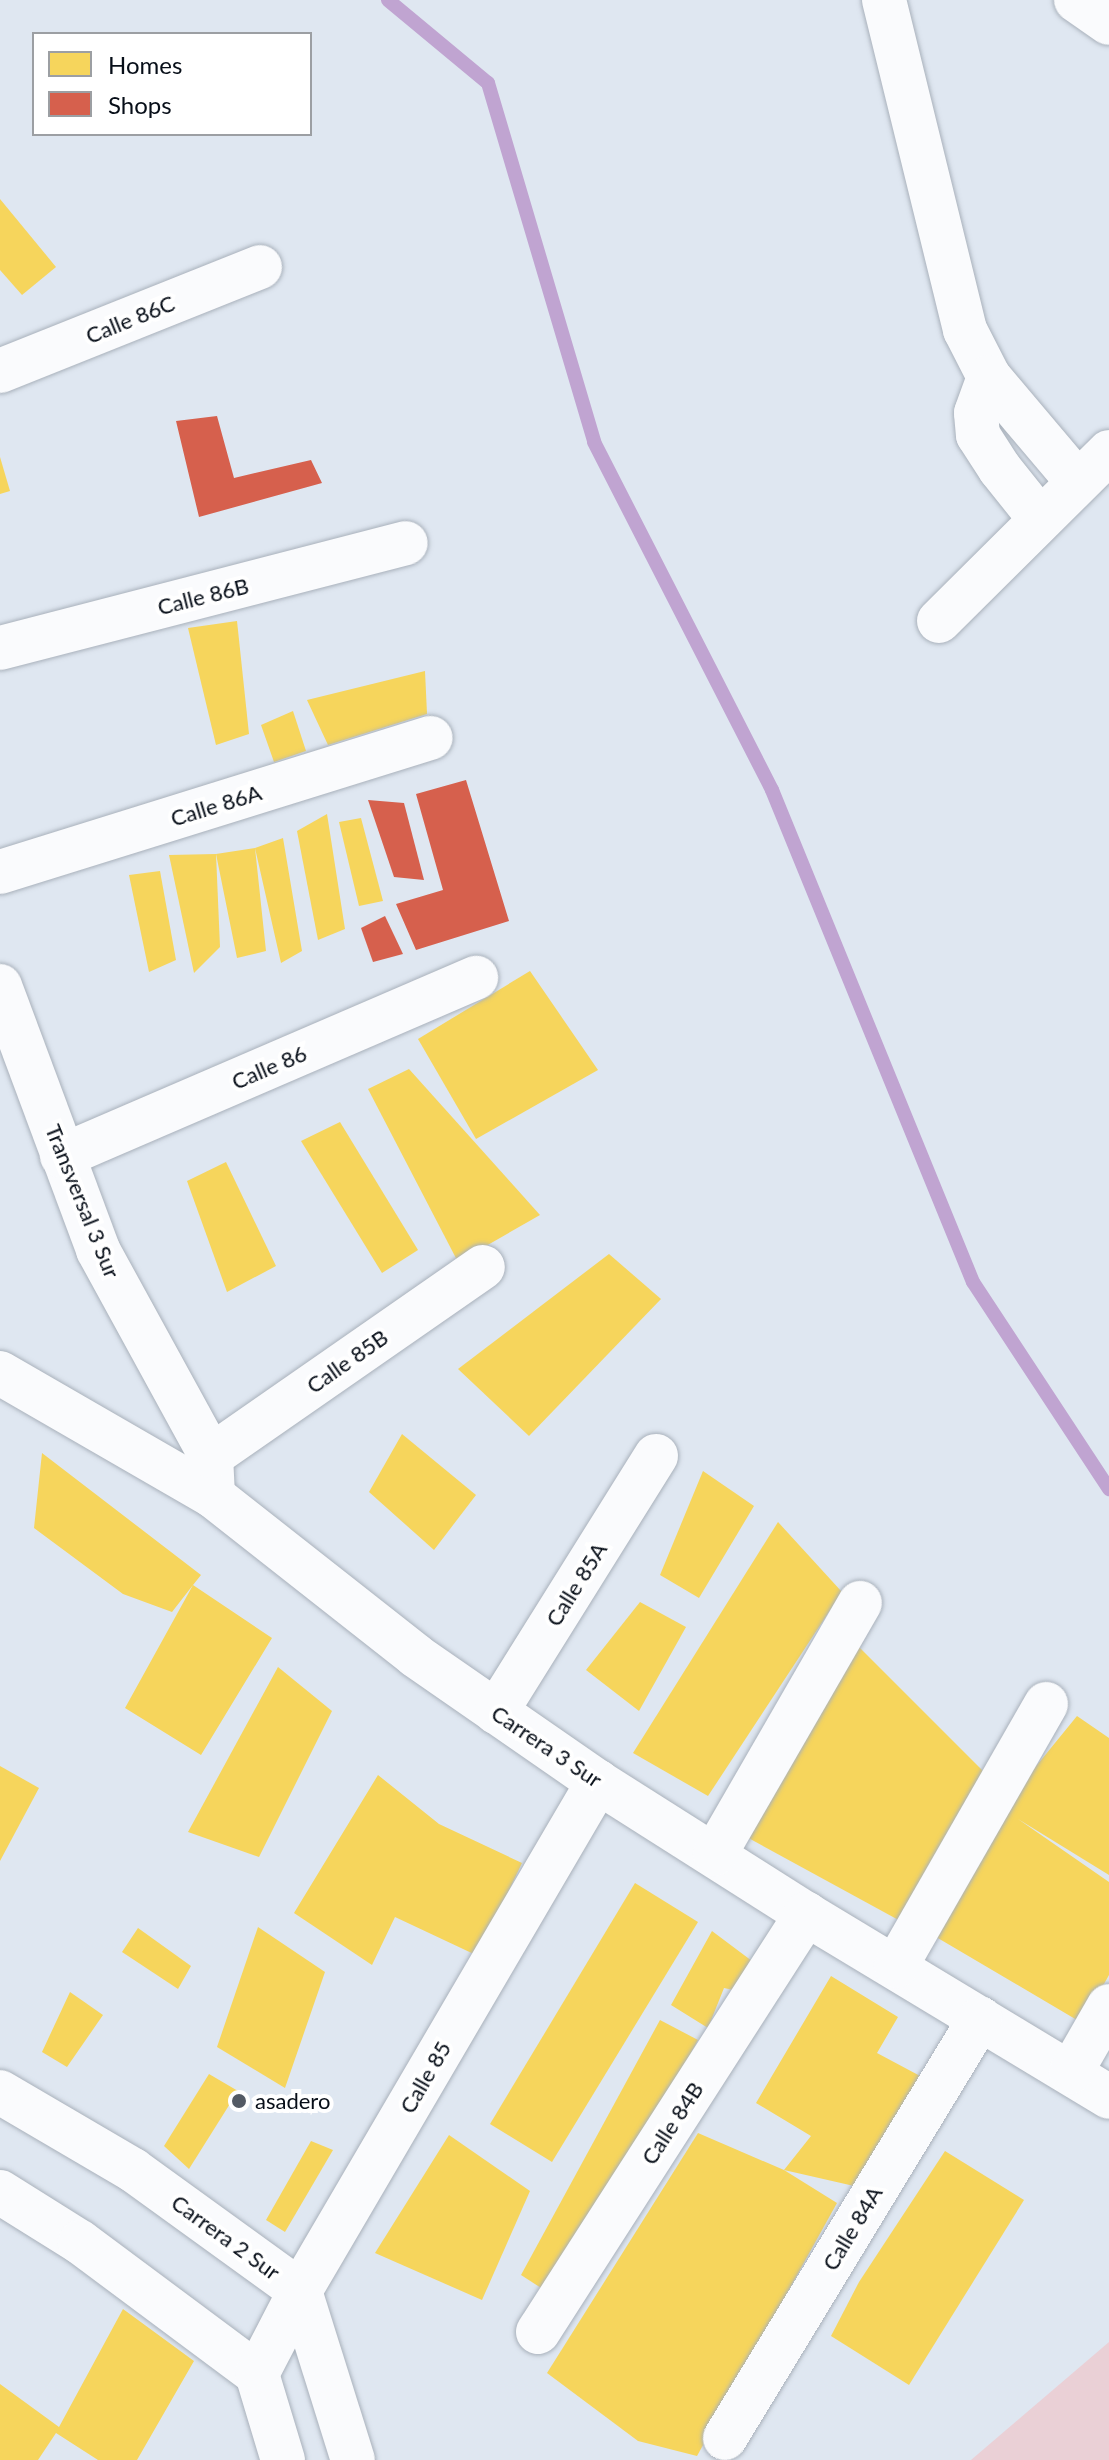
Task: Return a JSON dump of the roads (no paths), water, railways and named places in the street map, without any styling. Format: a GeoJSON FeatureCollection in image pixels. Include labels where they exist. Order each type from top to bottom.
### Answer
{"type":"FeatureCollection","features":[{"type":"Feature","properties":{"kind":"street"},"geometry":{"type":"LineString","coordinates":[[884,0],[965,330],[989,377],[1077,481]]}},
{"type":"Feature","properties":{"kind":"street"},"geometry":{"type":"LineString","coordinates":[[1076,0],[1109,23]]}},
{"type":"Feature","properties":{"kind":"street","name":"Calle 86C"},"geometry":{"type":"LineString","coordinates":[[0,371],[260,267]]}},
{"type":"Feature","properties":{"kind":"street"},"geometry":{"type":"LineString","coordinates":[[989,377],[976,413],[978,435],[1000,469],[1040,519]]}},
{"type":"Feature","properties":{"kind":"street"},"geometry":{"type":"LineString","coordinates":[[939,621],[1109,452]]}},
{"type":"Feature","properties":{"kind":"street","name":"Calle 86B"},"geometry":{"type":"LineString","coordinates":[[0,648],[406,543]]}},
{"type":"Feature","properties":{"kind":"street","name":"Calle 86A"},"geometry":{"type":"LineString","coordinates":[[0,872],[431,738]]}},
{"type":"Feature","properties":{"kind":"street","name":"Calle 86"},"geometry":{"type":"LineString","coordinates":[[62,1156],[476,978]]}},
{"type":"Feature","properties":{"kind":"street","name":"Transversal 3 Sur"},"geometry":{"type":"LineString","coordinates":[[0,986],[98,1250],[212,1476]]}},
{"type":"Feature","properties":{"kind":"street","name":"Calle 85B"},"geometry":{"type":"LineString","coordinates":[[212,1476],[483,1267]]}},
{"type":"Feature","properties":{"kind":"street","name":"Carrera 3 Sur"},"geometry":{"type":"LineString","coordinates":[[0,1373],[212,1476],[416,1656],[496,1712],[598,1782],[806,1914],[1109,2097]]}},
{"type":"Feature","properties":{"kind":"street","name":"Calle 85A"},"geometry":{"type":"LineString","coordinates":[[496,1712],[656,1456]]}},
{"type":"Feature","properties":{"kind":"street"},"geometry":{"type":"LineString","coordinates":[[715,1854],[860,1603]]}},
{"type":"Feature","properties":{"kind":"street"},"geometry":{"type":"LineString","coordinates":[[896,1966],[1046,1704]]}},
{"type":"Feature","properties":{"kind":"street","name":"Calle 85"},"geometry":{"type":"LineString","coordinates":[[257,2374],[300,2291],[598,1782]]}},
{"type":"Feature","properties":{"kind":"street","name":"Calle 84B"},"geometry":{"type":"LineString","coordinates":[[538,2332],[806,1914]]}},
{"type":"Feature","properties":{"kind":"street"},"geometry":{"type":"LineString","coordinates":[[1071,2072],[1109,2006]]}},
{"type":"Feature","properties":{"kind":"street","name":"Calle 84A"},"geometry":{"type":"LineString","coordinates":[[725,2438],[980,2018]]}},
{"type":"Feature","properties":{"kind":"street","name":"Carrera 2 Sur"},"geometry":{"type":"LineString","coordinates":[[0,2092],[133,2170],[300,2291],[353,2460]]}},
{"type":"Feature","properties":{"kind":"street"},"geometry":{"type":"LineString","coordinates":[[0,2192],[80,2242],[257,2374],[283,2460]]}},
{"type":"Feature","properties":{"kind":"waterway"},"geometry":{"type":"LineString","coordinates":[[388,0],[488,83],[594,442],[772,790],[973,1282],[1109,1489]]}},
{"type":"Feature","properties":{"kind":"place","name":"asadero"},"geometry":{"type":"Point","coordinates":[239,2101]}}]}
